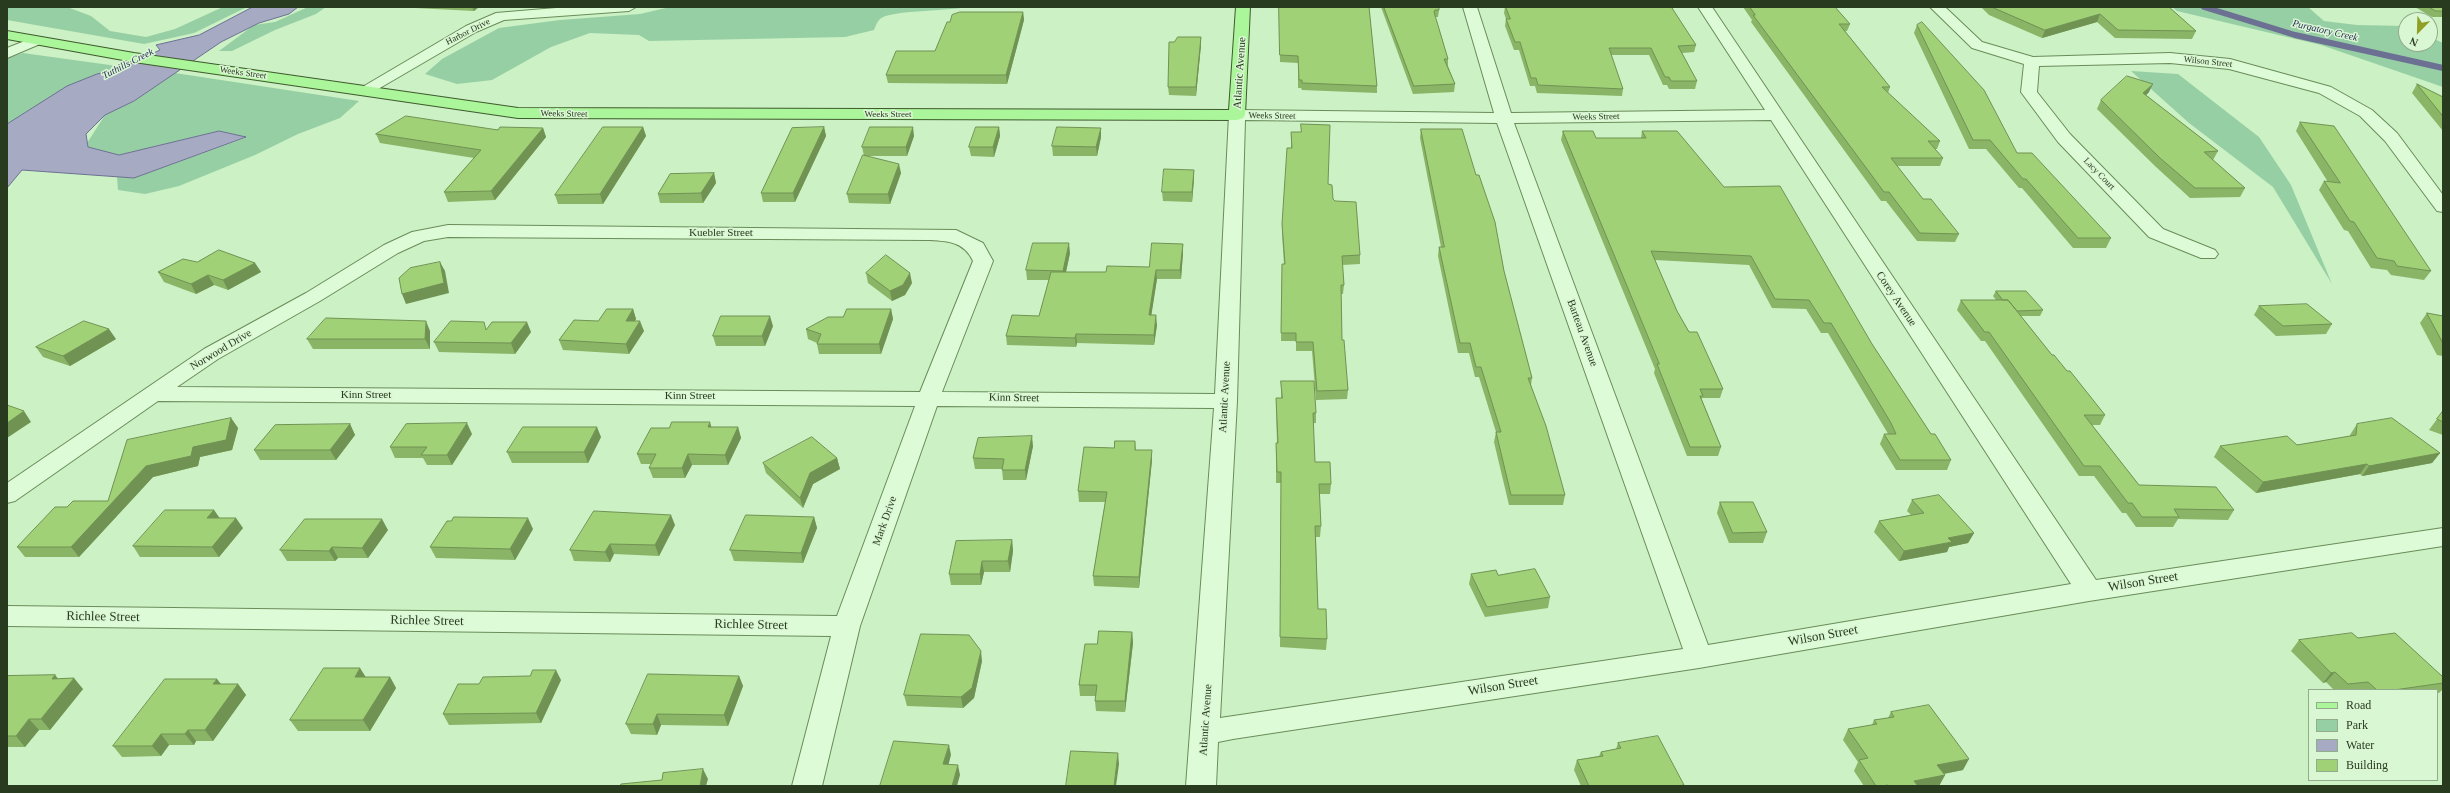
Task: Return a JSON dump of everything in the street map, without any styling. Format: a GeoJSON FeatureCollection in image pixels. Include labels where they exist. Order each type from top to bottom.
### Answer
{"type":"FeatureCollection","features":[{"type":"Feature","properties":{"kind":"main road","name":"Atlantic Avenue"},"geometry":{"type":"LineString","coordinates":[[1236,115],[1243,7]]}},
{"type":"Feature","properties":{"kind":"main road","name":"Weeks Street"},"geometry":{"type":"LineString","coordinates":[[7,36],[165,62],[518,113],[1236,115]]}},
{"type":"Feature","properties":{"kind":"street","name":"Harbor Drive"},"geometry":{"type":"LineString","coordinates":[[367,90],[466,32],[501,16],[629,7]]}},
{"type":"Feature","properties":{"kind":"street","name":"Barteau Avenue"},"geometry":{"type":"LineString","coordinates":[[1470,7],[1504,118],[1699,657]]}},
{"type":"Feature","properties":{"kind":"street","name":"Corey Avenue"},"geometry":{"type":"LineString","coordinates":[[1705,7],[1774,115],[2089,591]]}},
{"type":"Feature","properties":{"kind":"street","name":"Wilson Street"},"geometry":{"type":"LineString","coordinates":[[1937,7],[1977,45],[2032,62],[2170,58],[2230,64],[2325,90],[2366,113],[2391,137],[2443,207]]}},
{"type":"Feature","properties":{"kind":"street"},"geometry":{"type":"LineString","coordinates":[[7,53],[36,41]]}},
{"type":"Feature","properties":{"kind":"street","name":"Lacy Court"},"geometry":{"type":"LineString","coordinates":[[2032,62],[2029,92],[2064,138],[2156,233],[2208,254]]}},
{"type":"Feature","properties":{"kind":"street","name":"Weeks Street"},"geometry":{"type":"LineString","coordinates":[[1236,115],[1504,118],[1774,115]]}},
{"type":"Feature","properties":{"kind":"street","name":"Atlantic Avenue"},"geometry":{"type":"LineString","coordinates":[[1201,786],[1226,401],[1236,115]]}},
{"type":"Feature","properties":{"kind":"street","name":"Kuebler Street"},"geometry":{"type":"LineString","coordinates":[[448,231],[926,234],[956,236],[976,247],[983,261]]}},
{"type":"Feature","properties":{"kind":"street","name":"Norwood Drive"},"geometry":{"type":"LineString","coordinates":[[7,495],[211,354],[313,297],[391,249],[419,236],[448,231]]}},
{"type":"Feature","properties":{"kind":"street","name":"Mark Drive"},"geometry":{"type":"LineString","coordinates":[[807,786],[847,626],[929,397],[983,261]]}},
{"type":"Feature","properties":{"kind":"street","name":"Kinn Street"},"geometry":{"type":"LineString","coordinates":[[154,394],[929,397],[1226,401]]}},
{"type":"Feature","properties":{"kind":"street","name":"Wilson Street"},"geometry":{"type":"LineString","coordinates":[[1204,733],[1249,724],[1699,657],[2089,591],[2443,537]]}},
{"type":"Feature","properties":{"kind":"street","name":"Richlee Street"},"geometry":{"type":"LineString","coordinates":[[7,616],[847,626]]}},
{"type":"Feature","properties":{"kind":"green space"},"geometry":{"type":"Polygon","coordinates":[[[7,7],[67,7],[91,16],[110,31],[146,37],[175,29],[223,7],[247,7],[194,33],[144,44],[7,20],[7,7]]]}},
{"type":"Feature","properties":{"kind":"green space"},"geometry":{"type":"Polygon","coordinates":[[[308,7],[326,7],[316,14],[275,30],[232,51],[219,51],[254,25],[275,22],[308,7]]]}},
{"type":"Feature","properties":{"kind":"green space"},"geometry":{"type":"Polygon","coordinates":[[[670,7],[968,7],[907,12],[886,16],[879,20],[874,30],[845,37],[649,41],[639,35],[590,33],[551,47],[492,80],[457,84],[425,74],[442,59],[499,28],[560,20],[640,14],[670,7]]]}},
{"type":"Feature","properties":{"kind":"green space"},"geometry":{"type":"Polygon","coordinates":[[[2172,7],[2308,7],[2324,21],[2357,25],[2398,26],[2398,52],[2438,52],[2438,41],[2443,43],[2443,87],[2321,45],[2177,11],[2172,7]]]}},
{"type":"Feature","properties":{"kind":"green space"},"geometry":{"type":"Polygon","coordinates":[[[23,53],[124,67],[77,83],[7,124],[7,58],[23,53]]]}},
{"type":"Feature","properties":{"kind":"green space"},"geometry":{"type":"Polygon","coordinates":[[[2131,71],[2178,74],[2259,137],[2291,185],[2332,284],[2273,187],[2189,123],[2131,71]]]}},
{"type":"Feature","properties":{"kind":"green space"},"geometry":{"type":"Polygon","coordinates":[[[175,73],[359,101],[340,118],[298,134],[255,155],[179,186],[145,194],[118,190],[117,177],[134,178],[245,138],[219,131],[119,155],[88,147],[87,143],[105,115],[134,101],[175,73]]]}},
{"type":"Feature","properties":{"kind":"water"},"geometry":{"type":"Polygon","coordinates":[[[253,7],[298,7],[289,14],[259,23],[221,42],[134,101],[105,115],[86,134],[88,147],[119,155],[219,131],[246,137],[134,178],[22,170],[7,188],[7,124],[67,86],[97,74],[124,67],[160,50],[156,45],[199,35],[253,7]]]}},
{"type":"Feature","properties":{"kind":"building"},"geometry":{"type":"Polygon","coordinates":[[[1279,7],[1369,7],[1377,86],[1302,83],[1302,80],[1299,80],[1298,56],[1280,55],[1279,7]]]}},
{"type":"Feature","properties":{"kind":"building"},"geometry":{"type":"Polygon","coordinates":[[[1384,7],[1439,7],[1439,10],[1435,10],[1434,12],[1448,59],[1444,59],[1455,84],[1414,86],[1384,7]]]}},
{"type":"Feature","properties":{"kind":"building"},"geometry":{"type":"Polygon","coordinates":[[[1506,7],[1673,7],[1672,8],[1696,45],[1678,46],[1697,81],[1671,81],[1669,77],[1665,77],[1651,48],[1609,48],[1623,89],[1538,85],[1536,78],[1531,78],[1520,42],[1515,42],[1506,19],[1510,19],[1506,7]]]}},
{"type":"Feature","properties":{"kind":"building"},"geometry":{"type":"Polygon","coordinates":[[[1750,7],[1835,7],[1850,24],[1839,24],[1890,87],[1882,87],[1940,141],[1928,141],[1943,158],[1891,158],[1923,199],[1931,199],[1959,234],[1920,233],[1889,192],[1884,192],[1753,15],[1755,15],[1750,7]]]}},
{"type":"Feature","properties":{"kind":"building"},"geometry":{"type":"Polygon","coordinates":[[[1992,7],[2169,7],[2196,31],[2118,30],[2100,14],[2045,30],[1992,7]]]}},
{"type":"Feature","properties":{"kind":"building"},"geometry":{"type":"Polygon","coordinates":[[[2429,7],[2443,7],[2443,11],[2436,11],[2429,7]]]}},
{"type":"Feature","properties":{"kind":"building"},"geometry":{"type":"Polygon","coordinates":[[[960,12],[1023,12],[1006,75],[886,75],[896,51],[935,51],[947,22],[950,22],[952,15],[960,12]]]}},
{"type":"Feature","properties":{"kind":"building"},"geometry":{"type":"Polygon","coordinates":[[[1922,22],[1984,90],[2017,153],[2032,153],[2111,238],[2078,238],[2026,179],[2023,179],[1990,140],[1973,140],[1917,25],[1922,22]]]}},
{"type":"Feature","properties":{"kind":"building"},"geometry":{"type":"Polygon","coordinates":[[[1178,37],[1201,37],[1196,87],[1168,87],[1169,42],[1174,42],[1178,37]]]}},
{"type":"Feature","properties":{"kind":"building"},"geometry":{"type":"Polygon","coordinates":[[[2127,76],[2153,84],[2143,93],[2218,151],[2204,152],[2245,188],[2195,188],[2160,158],[2101,100],[2127,76]]]}},
{"type":"Feature","properties":{"kind":"building"},"geometry":{"type":"Polygon","coordinates":[[[2417,84],[2443,97],[2443,116],[2417,84]]]}},
{"type":"Feature","properties":{"kind":"building"},"geometry":{"type":"Polygon","coordinates":[[[406,116],[498,130],[500,127],[543,128],[491,191],[444,192],[481,150],[376,134],[406,116]]]}},
{"type":"Feature","properties":{"kind":"building"},"geometry":{"type":"Polygon","coordinates":[[[2300,122],[2334,126],[2431,271],[2397,266],[2394,261],[2377,258],[2354,222],[2350,221],[2324,181],[2340,183],[2300,122]]]}},
{"type":"Feature","properties":{"kind":"building"},"geometry":{"type":"Polygon","coordinates":[[[1301,124],[1330,125],[1328,184],[1332,185],[1333,199],[1335,201],[1356,202],[1360,255],[1342,256],[1344,285],[1341,285],[1342,340],[1344,340],[1348,390],[1317,391],[1313,342],[1296,342],[1296,333],[1281,333],[1282,264],[1285,264],[1282,224],[1287,148],[1292,148],[1291,132],[1301,132],[1301,124]]]}},
{"type":"Feature","properties":{"kind":"building"},"geometry":{"type":"Polygon","coordinates":[[[603,127],[643,127],[600,194],[555,195],[603,127]]]}},
{"type":"Feature","properties":{"kind":"building"},"geometry":{"type":"Polygon","coordinates":[[[824,127],[793,193],[761,193],[792,128],[824,127]]]}},
{"type":"Feature","properties":{"kind":"building"},"geometry":{"type":"Polygon","coordinates":[[[870,127],[913,127],[906,147],[862,147],[870,127]]]}},
{"type":"Feature","properties":{"kind":"building"},"geometry":{"type":"Polygon","coordinates":[[[976,127],[999,127],[993,147],[969,147],[976,127]]]}},
{"type":"Feature","properties":{"kind":"building"},"geometry":{"type":"Polygon","coordinates":[[[1057,127],[1101,128],[1096,147],[1052,146],[1057,127]]]}},
{"type":"Feature","properties":{"kind":"building"},"geometry":{"type":"Polygon","coordinates":[[[1421,129],[1462,129],[1476,175],[1479,175],[1495,222],[1504,271],[1532,378],[1528,378],[1546,426],[1565,495],[1511,495],[1496,432],[1501,432],[1481,367],[1476,367],[1470,343],[1460,343],[1439,247],[1444,247],[1421,129]]]}},
{"type":"Feature","properties":{"kind":"building"},"geometry":{"type":"Polygon","coordinates":[[[1563,131],[1593,131],[1596,138],[1646,138],[1642,131],[1677,131],[1724,187],[1780,186],[1872,344],[1931,434],[1935,434],[1951,460],[1900,460],[1884,434],[1896,434],[1891,423],[1831,323],[1824,323],[1809,300],[1775,299],[1751,256],[1651,251],[1677,311],[1689,332],[1697,332],[1723,389],[1700,389],[1703,396],[1700,396],[1721,447],[1690,447],[1657,364],[1659,364],[1563,131]]]}},
{"type":"Feature","properties":{"kind":"building"},"geometry":{"type":"Polygon","coordinates":[[[863,155],[899,164],[888,194],[847,194],[863,155]]]}},
{"type":"Feature","properties":{"kind":"building"},"geometry":{"type":"Polygon","coordinates":[[[1164,169],[1194,170],[1192,192],[1162,192],[1164,169]]]}},
{"type":"Feature","properties":{"kind":"building"},"geometry":{"type":"Polygon","coordinates":[[[714,173],[701,193],[658,194],[670,174],[714,173]]]}},
{"type":"Feature","properties":{"kind":"building"},"geometry":{"type":"Polygon","coordinates":[[[1033,243],[1069,243],[1063,271],[1026,270],[1033,243]]]}},
{"type":"Feature","properties":{"kind":"building"},"geometry":{"type":"Polygon","coordinates":[[[1152,243],[1183,244],[1180,270],[1156,270],[1149,315],[1156,315],[1154,335],[1076,334],[1075,338],[1006,336],[1012,315],[1039,316],[1051,272],[1106,272],[1107,266],[1149,267],[1152,243]]]}},
{"type":"Feature","properties":{"kind":"building"},"geometry":{"type":"Polygon","coordinates":[[[219,250],[255,263],[223,280],[208,275],[191,284],[158,272],[183,259],[197,262],[219,250]]]}},
{"type":"Feature","properties":{"kind":"building"},"geometry":{"type":"Polygon","coordinates":[[[886,255],[910,273],[903,285],[890,291],[866,273],[886,255]]]}},
{"type":"Feature","properties":{"kind":"building"},"geometry":{"type":"Polygon","coordinates":[[[440,262],[444,283],[402,294],[399,278],[410,268],[440,262]]]}},
{"type":"Feature","properties":{"kind":"building"},"geometry":{"type":"Polygon","coordinates":[[[1996,291],[2026,291],[2043,310],[2017,311],[2008,300],[2003,300],[1996,291]]]}},
{"type":"Feature","properties":{"kind":"building"},"geometry":{"type":"Polygon","coordinates":[[[1961,300],[2008,300],[2052,355],[2054,355],[2067,371],[2070,371],[2105,415],[2084,415],[2139,485],[2216,487],[2234,510],[2174,509],[2179,517],[2142,517],[2132,503],[2128,503],[2100,466],[2084,466],[1989,332],[1985,332],[1961,300]]]}},
{"type":"Feature","properties":{"kind":"building"},"geometry":{"type":"Polygon","coordinates":[[[2307,304],[2332,324],[2283,326],[2259,306],[2307,304]]]}},
{"type":"Feature","properties":{"kind":"building"},"geometry":{"type":"Polygon","coordinates":[[[607,309],[633,309],[626,321],[640,321],[626,344],[559,340],[574,320],[598,321],[607,309]]]}},
{"type":"Feature","properties":{"kind":"building"},"geometry":{"type":"Polygon","coordinates":[[[847,309],[891,309],[879,344],[817,344],[821,334],[806,329],[828,317],[843,317],[847,309]]]}},
{"type":"Feature","properties":{"kind":"building"},"geometry":{"type":"Polygon","coordinates":[[[2427,313],[2443,316],[2443,343],[2427,313]]]}},
{"type":"Feature","properties":{"kind":"building"},"geometry":{"type":"Polygon","coordinates":[[[721,316],[770,316],[762,336],[713,336],[721,316]]]}},
{"type":"Feature","properties":{"kind":"building"},"geometry":{"type":"Polygon","coordinates":[[[326,318],[426,321],[425,339],[307,339],[326,318]]]}},
{"type":"Feature","properties":{"kind":"building"},"geometry":{"type":"Polygon","coordinates":[[[84,321],[109,329],[63,356],[36,347],[84,321]]]}},
{"type":"Feature","properties":{"kind":"building"},"geometry":{"type":"Polygon","coordinates":[[[451,321],[484,322],[486,330],[492,322],[527,322],[511,343],[434,342],[451,321]]]}},
{"type":"Feature","properties":{"kind":"building"},"geometry":{"type":"Polygon","coordinates":[[[1281,381],[1314,381],[1316,413],[1313,413],[1315,462],[1330,462],[1331,484],[1319,484],[1321,526],[1315,526],[1318,609],[1326,609],[1327,639],[1280,637],[1281,472],[1277,472],[1276,443],[1278,443],[1276,398],[1282,398],[1281,381]]]}},
{"type":"Feature","properties":{"kind":"building"},"geometry":{"type":"Polygon","coordinates":[[[7,405],[24,411],[7,423],[7,405]]]}},
{"type":"Feature","properties":{"kind":"building"},"geometry":{"type":"Polygon","coordinates":[[[2443,411],[2443,422],[2437,419],[2443,411]]]}},
{"type":"Feature","properties":{"kind":"building"},"geometry":{"type":"Polygon","coordinates":[[[231,418],[226,440],[193,447],[191,456],[146,466],[71,547],[17,547],[55,507],[67,507],[73,501],[108,501],[127,440],[231,418]]]}},
{"type":"Feature","properties":{"kind":"building"},"geometry":{"type":"Polygon","coordinates":[[[2392,418],[2440,453],[2369,466],[2367,464],[2263,482],[2220,446],[2287,436],[2297,445],[2356,435],[2357,424],[2392,418]]]}},
{"type":"Feature","properties":{"kind":"building"},"geometry":{"type":"Polygon","coordinates":[[[672,422],[710,422],[708,427],[738,427],[725,455],[688,454],[682,468],[649,468],[656,454],[637,454],[651,428],[669,428],[672,422]]]}},
{"type":"Feature","properties":{"kind":"building"},"geometry":{"type":"Polygon","coordinates":[[[467,423],[447,455],[421,455],[427,447],[390,447],[406,424],[467,423]]]}},
{"type":"Feature","properties":{"kind":"building"},"geometry":{"type":"Polygon","coordinates":[[[350,424],[330,450],[254,450],[275,425],[350,424]]]}},
{"type":"Feature","properties":{"kind":"building"},"geometry":{"type":"Polygon","coordinates":[[[523,427],[597,427],[584,452],[507,452],[523,427]]]}},
{"type":"Feature","properties":{"kind":"building"},"geometry":{"type":"Polygon","coordinates":[[[1032,436],[1025,470],[1002,470],[1004,459],[973,458],[978,438],[1032,436]]]}},
{"type":"Feature","properties":{"kind":"building"},"geometry":{"type":"Polygon","coordinates":[[[812,437],[837,458],[810,473],[800,498],[763,463],[812,437]]]}},
{"type":"Feature","properties":{"kind":"building"},"geometry":{"type":"Polygon","coordinates":[[[1115,441],[1135,441],[1135,450],[1152,450],[1139,577],[1093,576],[1107,492],[1078,491],[1084,447],[1114,448],[1115,441]]]}},
{"type":"Feature","properties":{"kind":"building"},"geometry":{"type":"Polygon","coordinates":[[[1939,495],[1974,533],[1948,538],[1952,542],[1904,551],[1879,521],[1924,513],[1912,500],[1939,495]]]}},
{"type":"Feature","properties":{"kind":"building"},"geometry":{"type":"Polygon","coordinates":[[[1720,502],[1753,502],[1767,532],[1733,533],[1720,502]]]}},
{"type":"Feature","properties":{"kind":"building"},"geometry":{"type":"Polygon","coordinates":[[[165,510],[214,510],[207,518],[236,518],[212,547],[133,546],[165,510]]]}},
{"type":"Feature","properties":{"kind":"building"},"geometry":{"type":"Polygon","coordinates":[[[594,511],[671,515],[655,545],[610,544],[605,552],[570,550],[594,511]]]}},
{"type":"Feature","properties":{"kind":"building"},"geometry":{"type":"Polygon","coordinates":[[[746,515],[814,517],[801,553],[730,550],[746,515]]]}},
{"type":"Feature","properties":{"kind":"building"},"geometry":{"type":"Polygon","coordinates":[[[454,517],[528,518],[510,549],[430,547],[447,521],[451,521],[454,517]]]}},
{"type":"Feature","properties":{"kind":"building"},"geometry":{"type":"Polygon","coordinates":[[[305,519],[382,519],[362,548],[332,547],[329,551],[280,550],[305,519]]]}},
{"type":"Feature","properties":{"kind":"building"},"geometry":{"type":"Polygon","coordinates":[[[1012,540],[1008,561],[982,561],[980,574],[949,574],[956,541],[1012,540]]]}},
{"type":"Feature","properties":{"kind":"building"},"geometry":{"type":"Polygon","coordinates":[[[1535,569],[1550,597],[1487,607],[1471,574],[1496,570],[1498,575],[1535,569]]]}},
{"type":"Feature","properties":{"kind":"building"},"geometry":{"type":"Polygon","coordinates":[[[1099,631],[1132,632],[1125,701],[1095,701],[1097,685],[1079,685],[1085,644],[1097,644],[1099,631]]]}},
{"type":"Feature","properties":{"kind":"building"},"geometry":{"type":"Polygon","coordinates":[[[2352,633],[2358,638],[2395,633],[2443,677],[2443,683],[2401,689],[2376,689],[2368,682],[2348,684],[2335,672],[2331,673],[2299,640],[2352,633]]]}},
{"type":"Feature","properties":{"kind":"building"},"geometry":{"type":"Polygon","coordinates":[[[921,634],[969,635],[981,651],[972,688],[961,697],[904,695],[921,634]]]}},
{"type":"Feature","properties":{"kind":"building"},"geometry":{"type":"Polygon","coordinates":[[[324,668],[360,668],[355,677],[390,677],[363,720],[290,720],[324,668]]]}},
{"type":"Feature","properties":{"kind":"building"},"geometry":{"type":"Polygon","coordinates":[[[533,670],[556,670],[536,713],[443,714],[458,684],[479,684],[483,677],[530,676],[533,670]]]}},
{"type":"Feature","properties":{"kind":"building"},"geometry":{"type":"Polygon","coordinates":[[[648,674],[739,676],[724,715],[657,714],[653,724],[626,724],[648,674]]]}},
{"type":"Feature","properties":{"kind":"building"},"geometry":{"type":"Polygon","coordinates":[[[55,675],[52,679],[74,678],[41,719],[29,719],[16,736],[7,736],[7,676],[55,675]]]}},
{"type":"Feature","properties":{"kind":"building"},"geometry":{"type":"Polygon","coordinates":[[[165,679],[217,679],[213,684],[238,684],[205,730],[188,730],[185,734],[161,734],[152,746],[113,746],[165,679]]]}},
{"type":"Feature","properties":{"kind":"building"},"geometry":{"type":"Polygon","coordinates":[[[1929,705],[1969,759],[1937,765],[1945,775],[1914,781],[1918,786],[1876,786],[1859,760],[1868,758],[1848,729],[1877,724],[1874,720],[1894,717],[1891,712],[1929,705]]]}},
{"type":"Feature","properties":{"kind":"building"},"geometry":{"type":"Polygon","coordinates":[[[1658,736],[1684,785],[1589,786],[1577,760],[1603,756],[1601,752],[1621,748],[1618,743],[1658,736]]]}},
{"type":"Feature","properties":{"kind":"building"},"geometry":{"type":"Polygon","coordinates":[[[894,741],[949,745],[943,764],[958,765],[952,786],[880,786],[894,741]]]}},
{"type":"Feature","properties":{"kind":"building"},"geometry":{"type":"Polygon","coordinates":[[[1071,751],[1118,753],[1114,786],[1066,786],[1071,751]]]}},
{"type":"Feature","properties":{"kind":"building"},"geometry":{"type":"Polygon","coordinates":[[[703,769],[700,786],[620,786],[621,784],[662,780],[663,773],[703,769]]]}},
{"type":"Feature","properties":{"kind":"waterway","name":"Purgatory Creek"},"geometry":{"type":"LineString","coordinates":[[2204,7],[2295,35],[2443,68]]}},
{"type":"Feature","properties":{"kind":"water label","name":"Tuthills Creek"},"geometry":{"type":"Point","coordinates":[128,64]}}]}
